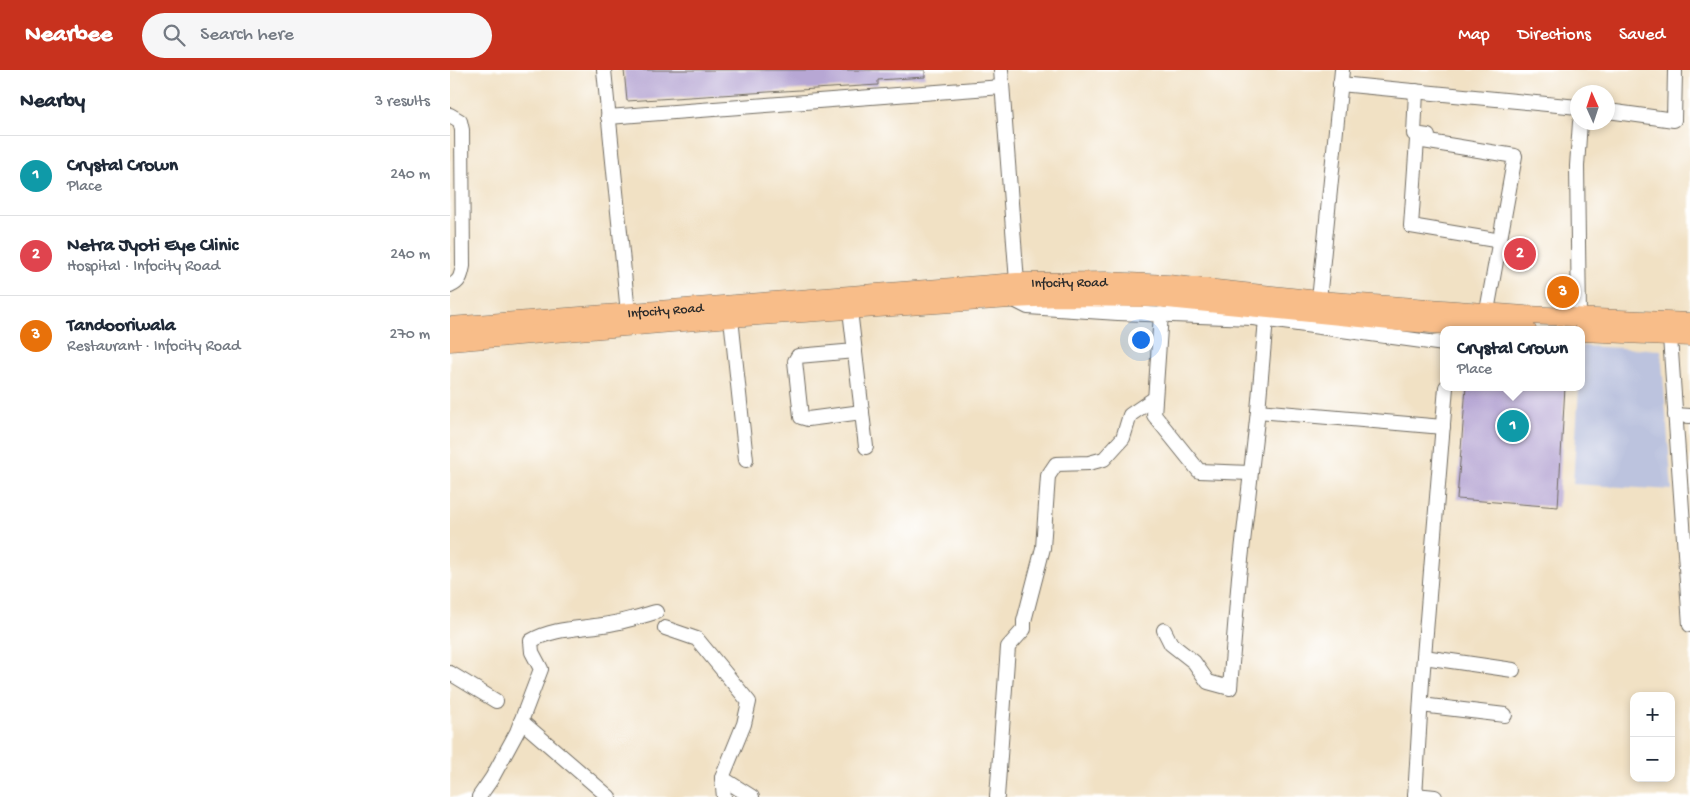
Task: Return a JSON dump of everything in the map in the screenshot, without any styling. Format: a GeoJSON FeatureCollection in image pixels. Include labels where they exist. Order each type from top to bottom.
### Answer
{"type":"FeatureCollection","features":[{"type":"Feature","properties":{"kind":"main road","name":"Infocity Road"},"geometry":{"type":"LineString","coordinates":[[450,342],[628,313],[902,299],[1014,290],[1126,296],[1319,300],[1487,311],[1670,340],[1690,337]]}},
{"type":"Feature","properties":{"kind":"main road","name":"Infocity Road"},"geometry":{"type":"LineString","coordinates":[[1223,297],[1440,327]]}},
{"type":"Feature","properties":{"kind":"main road","name":"Infocity Road"},"geometry":{"type":"LineString","coordinates":[[450,326],[536,327],[731,318],[850,310],[902,299]]}},
{"type":"Feature","properties":{"kind":"main road","name":"Infocity Road"},"geometry":{"type":"LineString","coordinates":[[1580,325],[1690,322]]}},
{"type":"Feature","properties":{"kind":"street"},"geometry":{"type":"LineString","coordinates":[[604,70],[628,313]]}},
{"type":"Feature","properties":{"kind":"street"},"geometry":{"type":"LineString","coordinates":[[1001,70],[1014,290],[1028,307],[1266,319],[1440,343]]}},
{"type":"Feature","properties":{"kind":"street"},"geometry":{"type":"LineString","coordinates":[[1615,112],[1674,120],[1675,71]]}},
{"type":"Feature","properties":{"kind":"street"},"geometry":{"type":"LineString","coordinates":[[1319,300],[1341,77],[1416,91],[1570,106]]}},
{"type":"Feature","properties":{"kind":"street"},"geometry":{"type":"LineString","coordinates":[[608,116],[1002,87]]}},
{"type":"Feature","properties":{"kind":"street"},"geometry":{"type":"LineString","coordinates":[[1416,91],[1414,134],[1521,148]]}},
{"type":"Feature","properties":{"kind":"street"},"geometry":{"type":"LineString","coordinates":[[450,116],[460,121],[462,130],[456,198],[463,266],[461,278],[450,286]]}},
{"type":"Feature","properties":{"kind":"street"},"geometry":{"type":"LineString","coordinates":[[1579,130],[1576,166],[1580,325]]}},
{"type":"Feature","properties":{"kind":"street"},"geometry":{"type":"LineString","coordinates":[[1487,311],[1501,241],[1515,156],[1417,140],[1411,226],[1501,241]]}},
{"type":"Feature","properties":{"kind":"street"},"geometry":{"type":"LineString","coordinates":[[850,310],[866,447]]}},
{"type":"Feature","properties":{"kind":"street"},"geometry":{"type":"LineString","coordinates":[[1161,314],[1154,415],[1199,471],[1250,473]]}},
{"type":"Feature","properties":{"kind":"street"},"geometry":{"type":"LineString","coordinates":[[731,318],[746,460]]}},
{"type":"Feature","properties":{"kind":"street"},"geometry":{"type":"LineString","coordinates":[[1164,630],[1171,644],[1194,662],[1208,682],[1230,688],[1239,577],[1258,411],[1266,319]]}},
{"type":"Feature","properties":{"kind":"street"},"geometry":{"type":"LineString","coordinates":[[1585,339],[1670,340],[1690,345]]}},
{"type":"Feature","properties":{"kind":"street"},"geometry":{"type":"LineString","coordinates":[[1670,340],[1690,624]]}},
{"type":"Feature","properties":{"kind":"street"},"geometry":{"type":"LineString","coordinates":[[855,351],[798,356],[795,361],[801,417],[808,418],[862,412]]}},
{"type":"Feature","properties":{"kind":"street"},"geometry":{"type":"LineString","coordinates":[[1435,797],[1415,796],[1424,656],[1446,391]]}},
{"type":"Feature","properties":{"kind":"street"},"geometry":{"type":"LineString","coordinates":[[997,797],[1008,647],[1024,629],[1024,621],[1042,548],[1048,476],[1056,464],[1089,463],[1104,459],[1123,438],[1130,415],[1155,398]]}},
{"type":"Feature","properties":{"kind":"street"},"geometry":{"type":"LineString","coordinates":[[1258,411],[1443,427]]}},
{"type":"Feature","properties":{"kind":"street"},"geometry":{"type":"LineString","coordinates":[[1675,415],[1690,416]]}},
{"type":"Feature","properties":{"kind":"street"},"geometry":{"type":"LineString","coordinates":[[479,797],[492,778],[521,721],[541,670],[532,652],[531,641],[543,634],[571,628],[603,625],[656,612]]}},
{"type":"Feature","properties":{"kind":"street"},"geometry":{"type":"LineString","coordinates":[[664,628],[696,639],[749,702],[744,724],[722,778],[724,797]]}},
{"type":"Feature","properties":{"kind":"street"},"geometry":{"type":"LineString","coordinates":[[1424,656],[1513,670]]}},
{"type":"Feature","properties":{"kind":"street"},"geometry":{"type":"LineString","coordinates":[[450,673],[496,701]]}},
{"type":"Feature","properties":{"kind":"street"},"geometry":{"type":"LineString","coordinates":[[1421,705],[1505,715]]}},
{"type":"Feature","properties":{"kind":"street"},"geometry":{"type":"LineString","coordinates":[[521,721],[601,794]]}},
{"type":"Feature","properties":{"kind":"street"},"geometry":{"type":"LineString","coordinates":[[722,778],[752,797]]}},
{"type":"Feature","properties":{"kind":"shaded area"},"geometry":{"type":"Polygon","coordinates":[[[1585,346],[1661,350],[1672,490],[1573,484],[1579,391],[1585,391],[1585,346]]]}},
{"type":"Feature","properties":{"kind":"building"},"geometry":{"type":"Polygon","coordinates":[[[624,70],[925,70],[925,77],[878,80],[878,85],[627,101],[624,70]]]}},
{"type":"Feature","properties":{"kind":"building"},"geometry":{"type":"Polygon","coordinates":[[[1515,243],[1526,244],[1526,248],[1532,248],[1531,263],[1509,261],[1510,247],[1515,247],[1515,243]]]}},
{"type":"Feature","properties":{"kind":"building"},"geometry":{"type":"Polygon","coordinates":[[[1556,284],[1570,286],[1570,299],[1555,298],[1556,284]]]}},
{"type":"Feature","properties":{"kind":"building"},"geometry":{"type":"Polygon","coordinates":[[[1466,391],[1565,391],[1558,507],[1457,499],[1466,391]]]}},
{"type":"Feature","properties":{"kind":"place","name":"Netra Jyoti Eye Clinic"},"geometry":{"type":"Point","coordinates":[1520,254]}},
{"type":"Feature","properties":{"kind":"place","name":"Tandooriwala"},"geometry":{"type":"Point","coordinates":[1563,292]}},
{"type":"Feature","properties":{"kind":"place","name":"Crystal Crown"},"geometry":{"type":"Point","coordinates":[1513,426]}}]}
